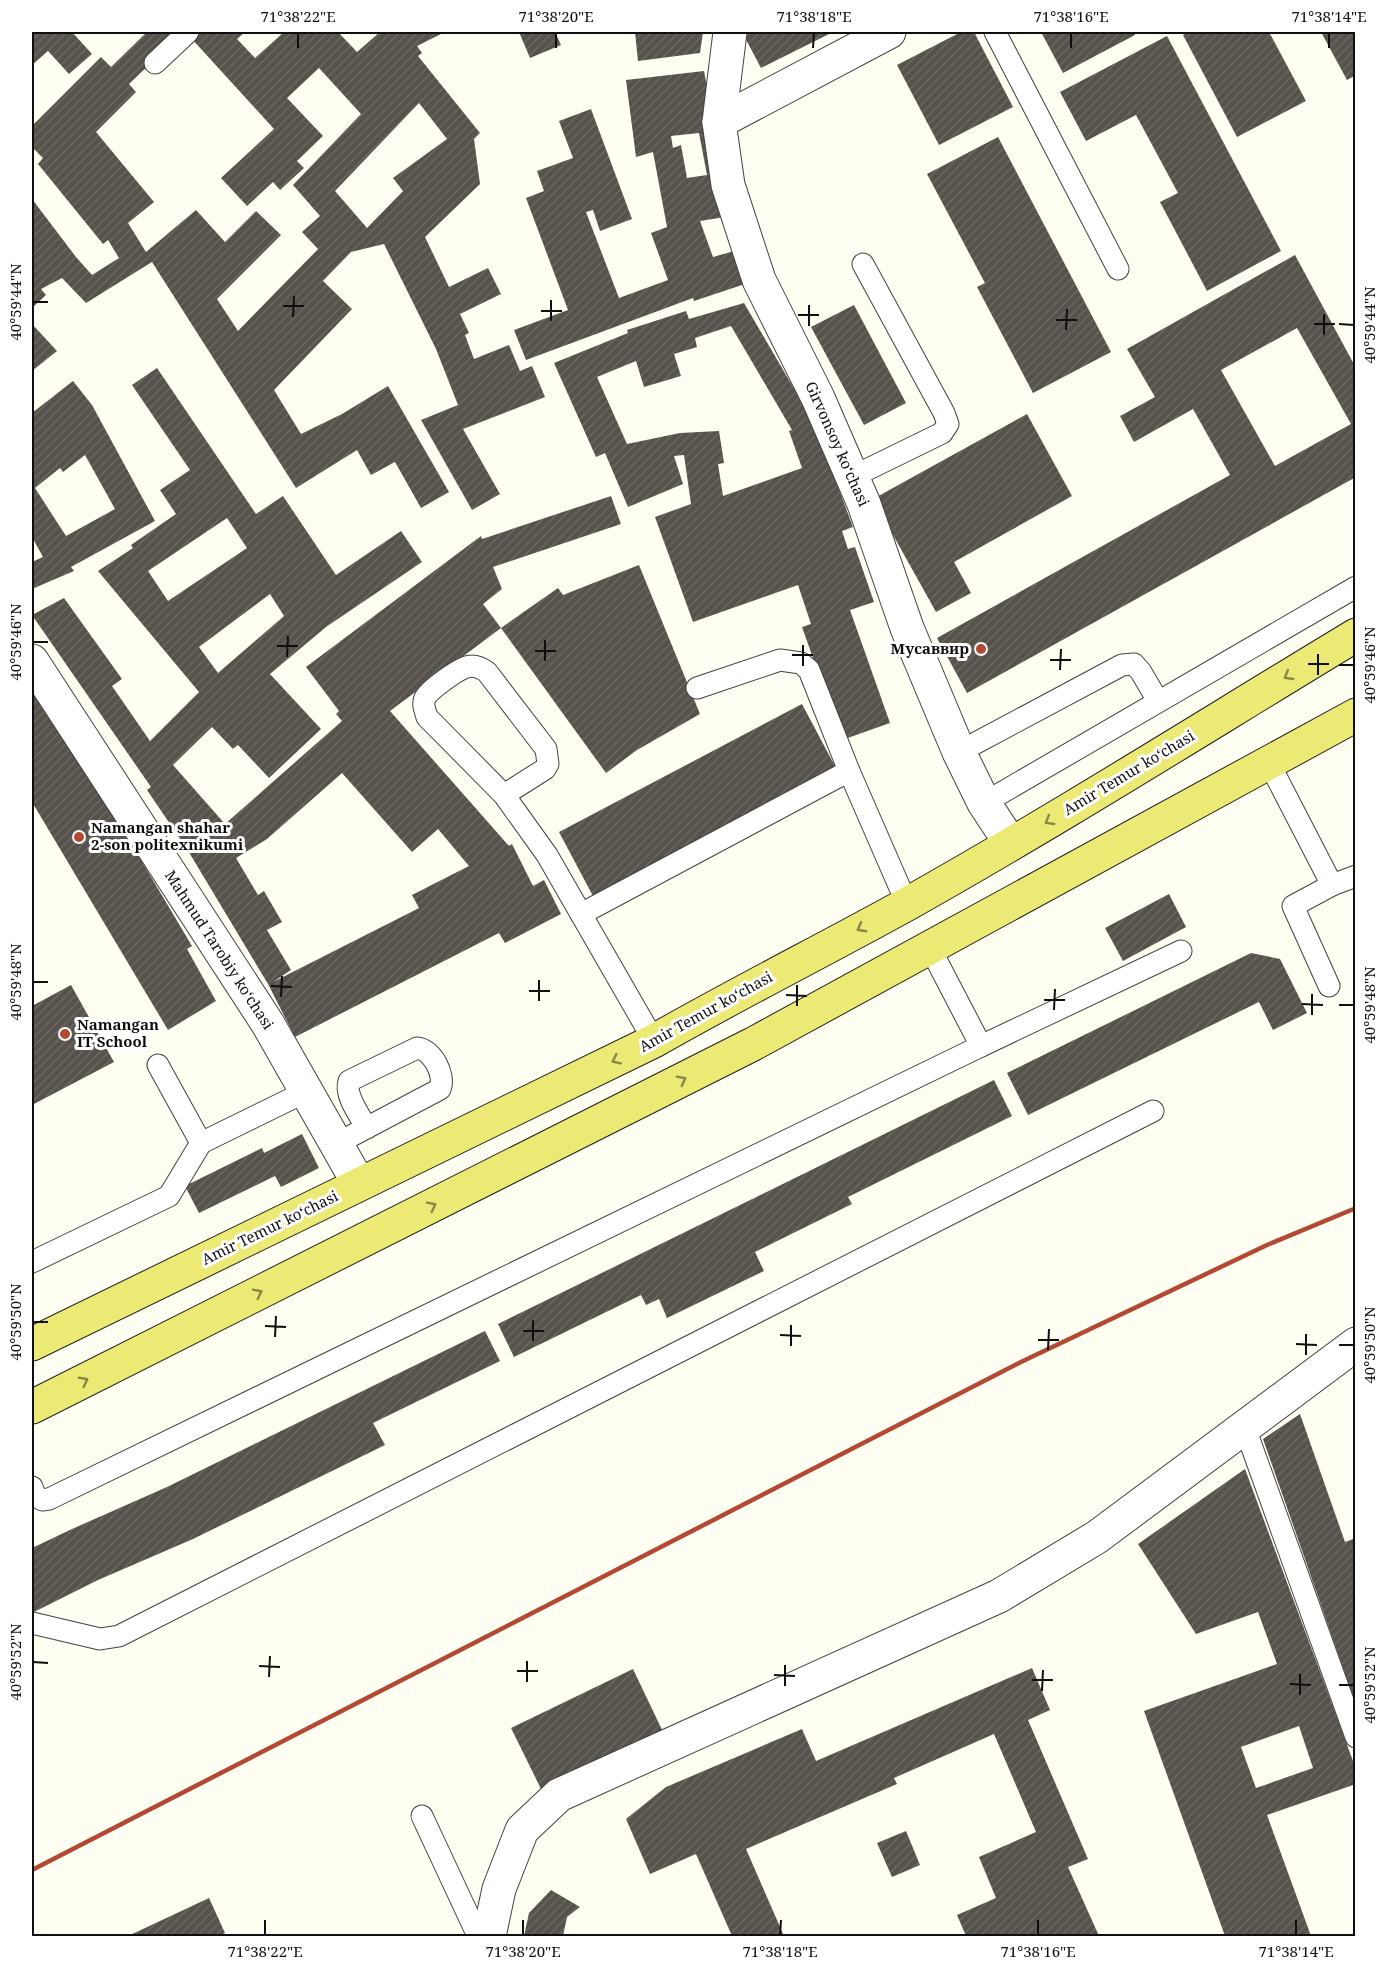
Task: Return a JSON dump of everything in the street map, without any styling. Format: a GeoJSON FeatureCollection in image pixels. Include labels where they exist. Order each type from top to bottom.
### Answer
{"type":"FeatureCollection","features":[{"type":"Feature","properties":{"kind":"main road","name":"Amir Temur koʻchasi"},"geometry":{"type":"LineString","coordinates":[[32,1344],[654,1041],[907,904],[1011,844],[1356,635]]}},
{"type":"Feature","properties":{"kind":"main road"},"geometry":{"type":"LineString","coordinates":[[32,1407],[753,1044],[1356,715]]}},
{"type":"Feature","properties":{"kind":"street","name":"Girvonsoy koʻchasi"},"geometry":{"type":"LineString","coordinates":[[730,32],[718,122],[728,185],[759,280],[818,398],[864,504],[907,628],[959,752],[984,803],[1011,844]]}},
{"type":"Feature","properties":{"kind":"street"},"geometry":{"type":"LineString","coordinates":[[718,122],[889,32]]}},
{"type":"Feature","properties":{"kind":"street","name":"Mahmud Tarobiy koʻchasi"},"geometry":{"type":"LineString","coordinates":[[32,661],[268,1024],[359,1185]]}},
{"type":"Feature","properties":{"kind":"street"},"geometry":{"type":"LineString","coordinates":[[489,1936],[499,1889],[522,1830],[559,1795],[999,1596],[1096,1537],[1356,1344]]}},
{"type":"Feature","properties":{"kind":"lane"},"geometry":{"type":"LineString","coordinates":[[155,63],[188,32]]}},
{"type":"Feature","properties":{"kind":"lane"},"geometry":{"type":"LineString","coordinates":[[995,32],[1118,269]]}},
{"type":"Feature","properties":{"kind":"lane"},"geometry":{"type":"LineString","coordinates":[[852,477],[942,433],[948,424],[945,413],[863,264]]}},
{"type":"Feature","properties":{"kind":"lane"},"geometry":{"type":"LineString","coordinates":[[984,803],[1356,587]]}},
{"type":"Feature","properties":{"kind":"lane"},"geometry":{"type":"LineString","coordinates":[[697,688],[780,660],[801,663],[809,670],[849,771],[907,904]]}},
{"type":"Feature","properties":{"kind":"lane"},"geometry":{"type":"LineString","coordinates":[[959,752],[1122,665],[1134,664],[1158,701]]}},
{"type":"Feature","properties":{"kind":"lane"},"geometry":{"type":"LineString","coordinates":[[504,795],[545,769],[548,764],[546,749],[487,672],[481,668],[465,667],[429,692],[424,699],[423,706],[428,717],[504,795],[547,855],[654,1041]]}},
{"type":"Feature","properties":{"kind":"lane"},"geometry":{"type":"LineString","coordinates":[[1269,763],[1332,885]]}},
{"type":"Feature","properties":{"kind":"lane"},"geometry":{"type":"LineString","coordinates":[[581,914],[849,771]]}},
{"type":"Feature","properties":{"kind":"lane"},"geometry":{"type":"LineString","coordinates":[[1329,986],[1293,906],[1332,885],[1356,876]]}},
{"type":"Feature","properties":{"kind":"lane"},"geometry":{"type":"LineString","coordinates":[[930,948],[981,1046]]}},
{"type":"Feature","properties":{"kind":"lane"},"geometry":{"type":"LineString","coordinates":[[32,1487],[35,1495],[42,1500],[49,1499],[1181,951]]}},
{"type":"Feature","properties":{"kind":"lane"},"geometry":{"type":"LineString","coordinates":[[158,1065],[201,1143]]}},
{"type":"Feature","properties":{"kind":"lane"},"geometry":{"type":"LineString","coordinates":[[32,1262],[169,1196],[201,1143],[305,1092]]}},
{"type":"Feature","properties":{"kind":"lane"},"geometry":{"type":"LineString","coordinates":[[32,1623],[100,1639],[119,1636],[1153,1111]]}},
{"type":"Feature","properties":{"kind":"lane"},"geometry":{"type":"LineString","coordinates":[[336,1144],[367,1128]]}},
{"type":"Feature","properties":{"kind":"lane"},"geometry":{"type":"LineString","coordinates":[[1245,1428],[1356,1737]]}},
{"type":"Feature","properties":{"kind":"lane"},"geometry":{"type":"LineString","coordinates":[[422,1816],[478,1936]]}},
{"type":"Feature","properties":{"kind":"building"},"geometry":{"type":"Polygon","coordinates":[[[32,32],[72,32],[92,54],[69,74],[48,51],[32,65],[32,32]]]}},
{"type":"Feature","properties":{"kind":"building"},"geometry":{"type":"Polygon","coordinates":[[[147,32],[183,32],[129,84],[136,92],[96,132],[154,202],[128,223],[146,252],[196,210],[225,242],[256,211],[281,235],[217,299],[238,331],[318,249],[302,232],[320,216],[293,185],[361,114],[319,68],[287,98],[323,136],[297,161],[304,168],[280,190],[273,182],[247,206],[221,178],[274,129],[191,38],[198,32],[245,32],[237,39],[255,58],[284,32],[338,32],[357,52],[380,32],[445,32],[417,46],[422,53],[418,56],[480,133],[474,139],[480,184],[425,237],[449,287],[488,268],[501,294],[460,314],[469,333],[465,335],[474,359],[509,345],[520,371],[532,366],[545,397],[463,429],[500,494],[472,510],[421,420],[458,405],[436,349],[384,244],[351,252],[323,281],[352,309],[274,390],[301,434],[342,414],[388,386],[449,492],[421,508],[395,462],[371,475],[357,450],[296,488],[152,262],[86,303],[62,278],[41,289],[46,295],[32,308],[32,199],[92,275],[119,258],[108,240],[103,244],[38,164],[43,158],[32,147],[32,126],[101,57],[111,67],[147,32]],[[419,103],[335,191],[367,228],[403,191],[393,178],[447,139],[419,103]]]}},
{"type":"Feature","properties":{"kind":"building"},"geometry":{"type":"Polygon","coordinates":[[[519,32],[555,32],[561,45],[530,58],[519,32]]]}},
{"type":"Feature","properties":{"kind":"building"},"geometry":{"type":"Polygon","coordinates":[[[635,32],[703,32],[700,53],[638,61],[635,32]]]}},
{"type":"Feature","properties":{"kind":"building"},"geometry":{"type":"Polygon","coordinates":[[[742,32],[833,32],[761,68],[742,32]]]}},
{"type":"Feature","properties":{"kind":"building"},"geometry":{"type":"Polygon","coordinates":[[[961,32],[974,32],[1013,107],[939,145],[897,65],[961,32]]]}},
{"type":"Feature","properties":{"kind":"building"},"geometry":{"type":"Polygon","coordinates":[[[1041,32],[1134,32],[1135,35],[1063,73],[1041,32]]]}},
{"type":"Feature","properties":{"kind":"building"},"geometry":{"type":"Polygon","coordinates":[[[1189,32],[1269,32],[1306,101],[1237,137],[1183,35],[1189,32]]]}},
{"type":"Feature","properties":{"kind":"building"},"geometry":{"type":"Polygon","coordinates":[[[1321,32],[1356,32],[1356,75],[1347,80],[1321,32]]]}},
{"type":"Feature","properties":{"kind":"building"},"geometry":{"type":"Polygon","coordinates":[[[1167,36],[1281,251],[1207,291],[1160,202],[1178,193],[1136,115],[1086,141],[1060,92],[1167,36]]]}},
{"type":"Feature","properties":{"kind":"building"},"geometry":{"type":"Polygon","coordinates":[[[704,71],[731,216],[700,221],[713,257],[734,251],[745,284],[694,301],[693,298],[526,360],[514,330],[568,310],[526,198],[544,191],[537,171],[573,158],[559,121],[591,109],[632,219],[600,231],[593,210],[586,212],[619,298],[668,280],[651,233],[667,227],[653,152],[636,157],[626,80],[704,71]],[[699,133],[671,136],[673,148],[681,145],[687,178],[707,175],[699,133]]]}},
{"type":"Feature","properties":{"kind":"building"},"geometry":{"type":"Polygon","coordinates":[[[998,137],[1111,352],[1033,393],[977,287],[985,283],[927,174],[998,137]]]}},
{"type":"Feature","properties":{"kind":"building"},"geometry":{"type":"Polygon","coordinates":[[[1295,255],[1356,368],[1356,477],[967,693],[937,638],[1230,475],[1193,409],[1134,442],[1120,416],[1155,397],[1127,349],[1295,255]],[[1297,328],[1221,370],[1275,466],[1351,424],[1297,328]]]}},
{"type":"Feature","properties":{"kind":"building"},"geometry":{"type":"Polygon","coordinates":[[[744,303],[814,423],[853,527],[842,531],[848,549],[855,547],[874,602],[850,610],[890,723],[842,740],[802,627],[811,624],[798,585],[693,622],[655,517],[691,504],[684,455],[674,456],[683,484],[628,507],[605,453],[596,457],[554,363],[628,333],[627,330],[686,311],[689,319],[744,303]],[[731,326],[695,338],[697,347],[674,354],[681,376],[644,387],[636,361],[597,377],[627,444],[680,433],[719,431],[724,463],[718,464],[723,496],[802,468],[789,431],[792,430],[731,326]]]}},
{"type":"Feature","properties":{"kind":"building"},"geometry":{"type":"Polygon","coordinates":[[[854,305],[906,403],[864,425],[811,327],[854,305]]]}},
{"type":"Feature","properties":{"kind":"building"},"geometry":{"type":"Polygon","coordinates":[[[32,324],[57,351],[32,371],[32,324]]]}},
{"type":"Feature","properties":{"kind":"building"},"geometry":{"type":"Polygon","coordinates":[[[157,368],[256,514],[283,496],[336,575],[401,531],[422,562],[326,627],[270,674],[321,729],[269,778],[238,745],[233,749],[212,727],[173,765],[225,824],[342,721],[336,714],[339,711],[306,667],[481,536],[482,539],[611,496],[621,524],[493,567],[502,589],[483,604],[501,628],[390,711],[509,846],[512,844],[533,886],[544,880],[561,914],[505,943],[499,933],[295,1037],[268,984],[187,849],[147,790],[151,787],[32,615],[64,598],[122,679],[112,686],[150,741],[199,692],[98,571],[133,548],[131,545],[176,514],[160,490],[190,470],[132,385],[157,368]],[[227,518],[148,571],[168,601],[247,548],[227,518]],[[270,594],[199,647],[218,673],[284,616],[270,594]],[[342,773],[267,839],[236,858],[258,895],[264,891],[282,922],[267,930],[291,970],[273,982],[419,908],[412,895],[469,866],[438,829],[412,852],[342,773]]]}},
{"type":"Feature","properties":{"kind":"building"},"geometry":{"type":"Polygon","coordinates":[[[73,381],[92,405],[155,521],[71,567],[74,571],[32,589],[32,562],[43,557],[32,537],[32,413],[73,381]],[[85,455],[63,472],[60,468],[35,488],[66,536],[115,509],[85,455]]]}},
{"type":"Feature","properties":{"kind":"building"},"geometry":{"type":"Polygon","coordinates":[[[1027,414],[1072,496],[954,562],[971,593],[936,612],[873,499],[1027,414]]]}},
{"type":"Feature","properties":{"kind":"building"},"geometry":{"type":"Polygon","coordinates":[[[639,565],[700,714],[637,750],[606,773],[501,628],[558,588],[563,595],[639,565]]]}},
{"type":"Feature","properties":{"kind":"building"},"geometry":{"type":"Polygon","coordinates":[[[32,685],[62,727],[192,946],[187,949],[216,1001],[168,1030],[32,802],[32,685]]]}},
{"type":"Feature","properties":{"kind":"building"},"geometry":{"type":"Polygon","coordinates":[[[802,704],[837,770],[594,898],[559,832],[802,704]]]}},
{"type":"Feature","properties":{"kind":"building"},"geometry":{"type":"Polygon","coordinates":[[[1169,894],[1186,927],[1123,961],[1105,928],[1169,894]]]}},
{"type":"Feature","properties":{"kind":"building"},"geometry":{"type":"Polygon","coordinates":[[[1251,953],[1280,959],[1307,1013],[1273,1030],[1259,1002],[1028,1115],[1007,1073],[1251,953]]]}},
{"type":"Feature","properties":{"kind":"building","name":"Namangan IT School"},"geometry":{"type":"Polygon","coordinates":[[[71,985],[114,1062],[32,1105],[32,1006],[71,985]]]}},
{"type":"Feature","properties":{"kind":"building"},"geometry":{"type":"Polygon","coordinates":[[[994,1080],[1012,1116],[848,1197],[852,1204],[755,1252],[764,1271],[667,1318],[659,1299],[646,1305],[641,1295],[514,1357],[498,1324],[994,1080]]]}},
{"type":"Feature","properties":{"kind":"building"},"geometry":{"type":"Polygon","coordinates":[[[302,1134],[319,1168],[281,1187],[275,1176],[199,1213],[185,1186],[262,1148],[264,1153],[302,1134]]]}},
{"type":"Feature","properties":{"kind":"building"},"geometry":{"type":"Polygon","coordinates":[[[485,1331],[500,1361],[373,1423],[385,1445],[193,1539],[98,1580],[32,1613],[32,1548],[167,1487],[485,1331]]]}},
{"type":"Feature","properties":{"kind":"building"},"geometry":{"type":"Polygon","coordinates":[[[1300,1414],[1345,1542],[1356,1538],[1356,1573],[1353,1574],[1356,1581],[1356,1705],[1263,1439],[1300,1414]]]}},
{"type":"Feature","properties":{"kind":"building"},"geometry":{"type":"Polygon","coordinates":[[[1245,1469],[1356,1769],[1356,1784],[1267,1815],[1311,1936],[1225,1936],[1144,1711],[1277,1664],[1258,1612],[1196,1634],[1138,1544],[1245,1469]],[[1299,1726],[1241,1747],[1256,1788],[1313,1768],[1299,1726]]]}},
{"type":"Feature","properties":{"kind":"building"},"geometry":{"type":"Polygon","coordinates":[[[1032,1668],[1050,1710],[1028,1720],[1088,1859],[1068,1867],[1099,1936],[966,1936],[957,1915],[996,1898],[979,1857],[1036,1832],[994,1734],[894,1778],[897,1784],[746,1849],[784,1936],[732,1936],[696,1854],[650,1874],[626,1819],[666,1787],[802,1729],[816,1761],[1032,1668]]]}},
{"type":"Feature","properties":{"kind":"building"},"geometry":{"type":"Polygon","coordinates":[[[633,1669],[664,1734],[543,1793],[511,1728],[633,1669]]]}},
{"type":"Feature","properties":{"kind":"building"},"geometry":{"type":"Polygon","coordinates":[[[906,1831],[920,1865],[892,1877],[877,1843],[906,1831]]]}},
{"type":"Feature","properties":{"kind":"building"},"geometry":{"type":"Polygon","coordinates":[[[551,1890],[580,1907],[567,1917],[563,1936],[524,1936],[529,1913],[551,1890]]]}},
{"type":"Feature","properties":{"kind":"building"},"geometry":{"type":"Polygon","coordinates":[[[209,1898],[225,1933],[218,1936],[128,1936],[209,1898]]]}},
{"type":"Feature","properties":{"kind":"railway"},"geometry":{"type":"LineString","coordinates":[[32,1870],[1023,1361],[1267,1245],[1356,1208]]}},
{"type":"Feature","properties":{"kind":"place","name":"Мусаввир"},"geometry":{"type":"Point","coordinates":[981,649]}},
{"type":"Feature","properties":{"kind":"place","name":"Namangan shahar 2-son politexnikumi"},"geometry":{"type":"Point","coordinates":[79,837]}},
{"type":"Feature","properties":{"kind":"place","name":"Namangan IT School"},"geometry":{"type":"Point","coordinates":[65,1034]}}]}
